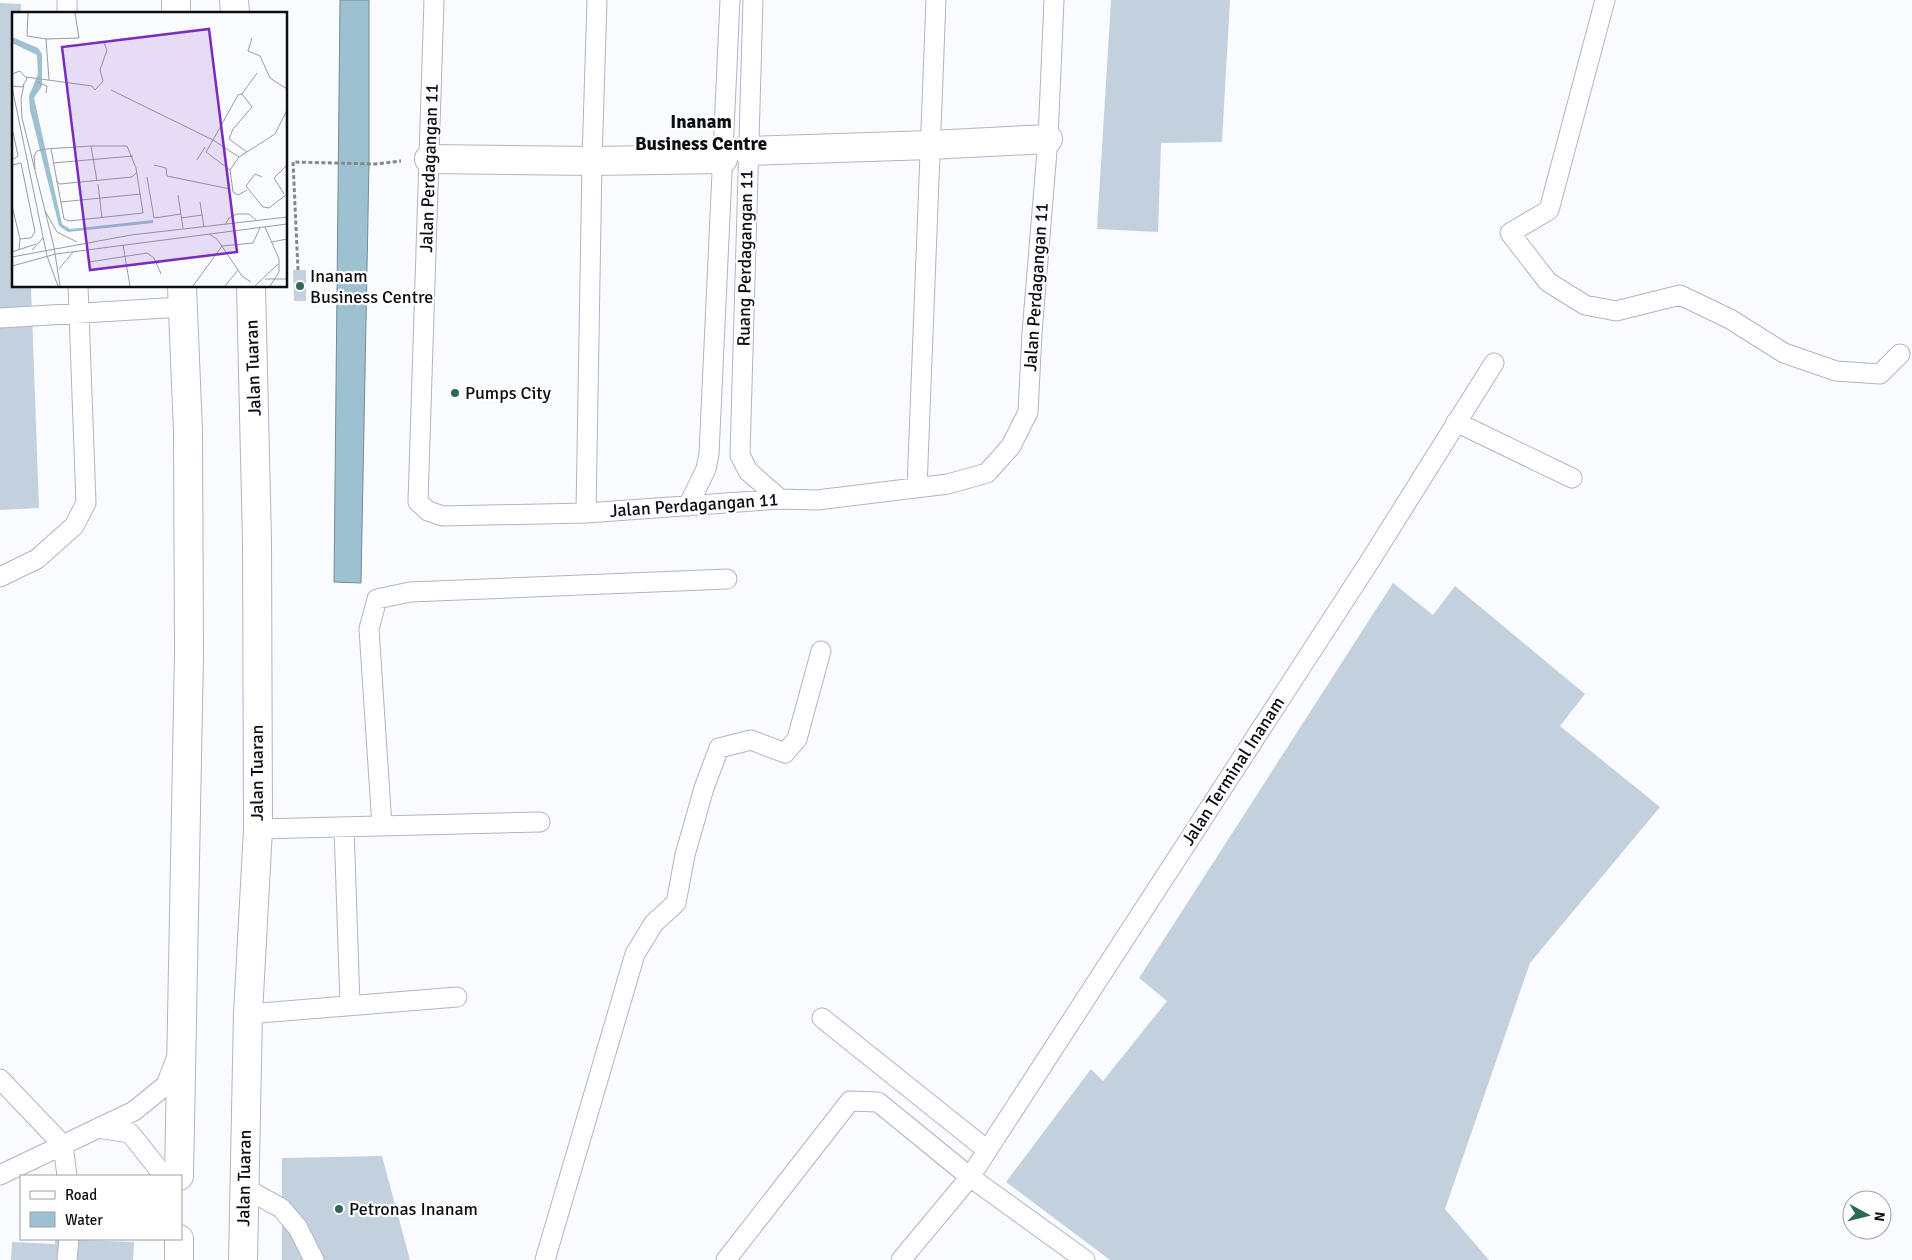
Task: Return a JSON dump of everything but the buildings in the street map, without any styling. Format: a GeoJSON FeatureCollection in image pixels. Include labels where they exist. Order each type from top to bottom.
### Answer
{"type":"FeatureCollection","features":[{"type":"Feature","properties":{"kind":"main road"},"geometry":{"type":"LineString","coordinates":[[429,159],[592,161],[1048,139]]}},
{"type":"Feature","properties":{"kind":"main road","name":"Jalan Tuaran"},"geometry":{"type":"LineString","coordinates":[[243,1260],[248,1014],[258,829],[257,551],[251,288]]}},
{"type":"Feature","properties":{"kind":"main road"},"geometry":{"type":"LineString","coordinates":[[179,1175],[189,654],[188,432],[182,296]]}},
{"type":"Feature","properties":{"kind":"main road"},"geometry":{"type":"LineString","coordinates":[[179,1240],[179,1260]]}},
{"type":"Feature","properties":{"kind":"lane","name":"Jalan Perdagangan 11"},"geometry":{"type":"LineString","coordinates":[[434,0],[418,502],[428,511],[443,516],[586,512],[780,499],[817,500],[948,484],[987,473],[1011,446],[1028,412],[1032,333],[1048,139],[1054,0]]}},
{"type":"Feature","properties":{"kind":"lane"},"geometry":{"type":"LineString","coordinates":[[586,512],[592,161],[597,0]]}},
{"type":"Feature","properties":{"kind":"lane","name":"Ruang Perdagangan 11"},"geometry":{"type":"LineString","coordinates":[[730,0],[735,155],[740,455],[748,471],[780,499]]}},
{"type":"Feature","properties":{"kind":"lane","name":"Ruang Perdagangan 11"},"geometry":{"type":"LineString","coordinates":[[688,506],[706,469],[709,454],[735,155],[753,0]]}},
{"type":"Feature","properties":{"kind":"lane"},"geometry":{"type":"LineString","coordinates":[[916,488],[936,0]]}},
{"type":"Feature","properties":{"kind":"lane"},"geometry":{"type":"LineString","coordinates":[[1605,0],[1549,210],[1510,233],[1548,282],[1585,305],[1616,310],[1680,295],[1730,319],[1784,352],[1836,371],[1880,374],[1900,354]]}},
{"type":"Feature","properties":{"kind":"lane"},"geometry":{"type":"LineString","coordinates":[[0,577],[37,559],[74,526],[86,503],[78,288]]}},
{"type":"Feature","properties":{"kind":"lane"},"geometry":{"type":"LineString","coordinates":[[0,318],[79,314],[182,296]]}},
{"type":"Feature","properties":{"kind":"lane","name":"Jalan Terminal Inanam"},"geometry":{"type":"LineString","coordinates":[[901,1260],[970,1177],[1368,564],[1494,363]]}},
{"type":"Feature","properties":{"kind":"lane"},"geometry":{"type":"LineString","coordinates":[[1456,422],[1572,478]]}},
{"type":"Feature","properties":{"kind":"lane"},"geometry":{"type":"LineString","coordinates":[[382,826],[369,629],[377,599],[410,592],[727,579]]}},
{"type":"Feature","properties":{"kind":"lane"},"geometry":{"type":"LineString","coordinates":[[545,1260],[635,954],[654,923],[676,903],[684,855],[718,748],[751,740],[785,753],[797,739],[820,651]]}},
{"type":"Feature","properties":{"kind":"lane"},"geometry":{"type":"LineString","coordinates":[[258,829],[540,822]]}},
{"type":"Feature","properties":{"kind":"lane"},"geometry":{"type":"LineString","coordinates":[[344,827],[350,1005]]}},
{"type":"Feature","properties":{"kind":"lane"},"geometry":{"type":"LineString","coordinates":[[248,1014],[457,997]]}},
{"type":"Feature","properties":{"kind":"lane"},"geometry":{"type":"LineString","coordinates":[[822,1018],[987,1150]]}},
{"type":"Feature","properties":{"kind":"lane"},"geometry":{"type":"LineString","coordinates":[[0,1175],[134,1111],[166,1085],[180,1046]]}},
{"type":"Feature","properties":{"kind":"lane"},"geometry":{"type":"LineString","coordinates":[[0,1079],[63,1145],[67,1175]]}},
{"type":"Feature","properties":{"kind":"lane"},"geometry":{"type":"LineString","coordinates":[[726,1260],[850,1101],[878,1102],[970,1177],[1085,1260]]}},
{"type":"Feature","properties":{"kind":"lane"},"geometry":{"type":"LineString","coordinates":[[98,1128],[130,1133],[163,1175]]}},
{"type":"Feature","properties":{"kind":"lane"},"geometry":{"type":"LineString","coordinates":[[243,1187],[281,1208],[298,1228],[314,1260]]}},
{"type":"Feature","properties":{"kind":"lane"},"geometry":{"type":"LineString","coordinates":[[67,1260],[69,1240]]}},
{"type":"Feature","properties":{"kind":"path"},"geometry":{"type":"LineString","coordinates":[[298,270],[293,162],[375,164]]}},
{"type":"Feature","properties":{"kind":"water"},"geometry":{"type":"Polygon","coordinates":[[[340,0],[369,0],[369,164],[361,583],[334,582],[340,0]]]}},
{"type":"Feature","properties":{"kind":"place","name":"Inanam Business Centre"},"geometry":{"type":"Point","coordinates":[300,286]}},
{"type":"Feature","properties":{"kind":"place","name":"Pumps City"},"geometry":{"type":"Point","coordinates":[455,393]}},
{"type":"Feature","properties":{"kind":"place","name":"Petronas Inanam"},"geometry":{"type":"Point","coordinates":[339,1209]}},
{"type":"Feature","properties":{"kind":"district","name":"Inanam Business Centre"},"geometry":{"type":"Point","coordinates":[701,133]}}]}
